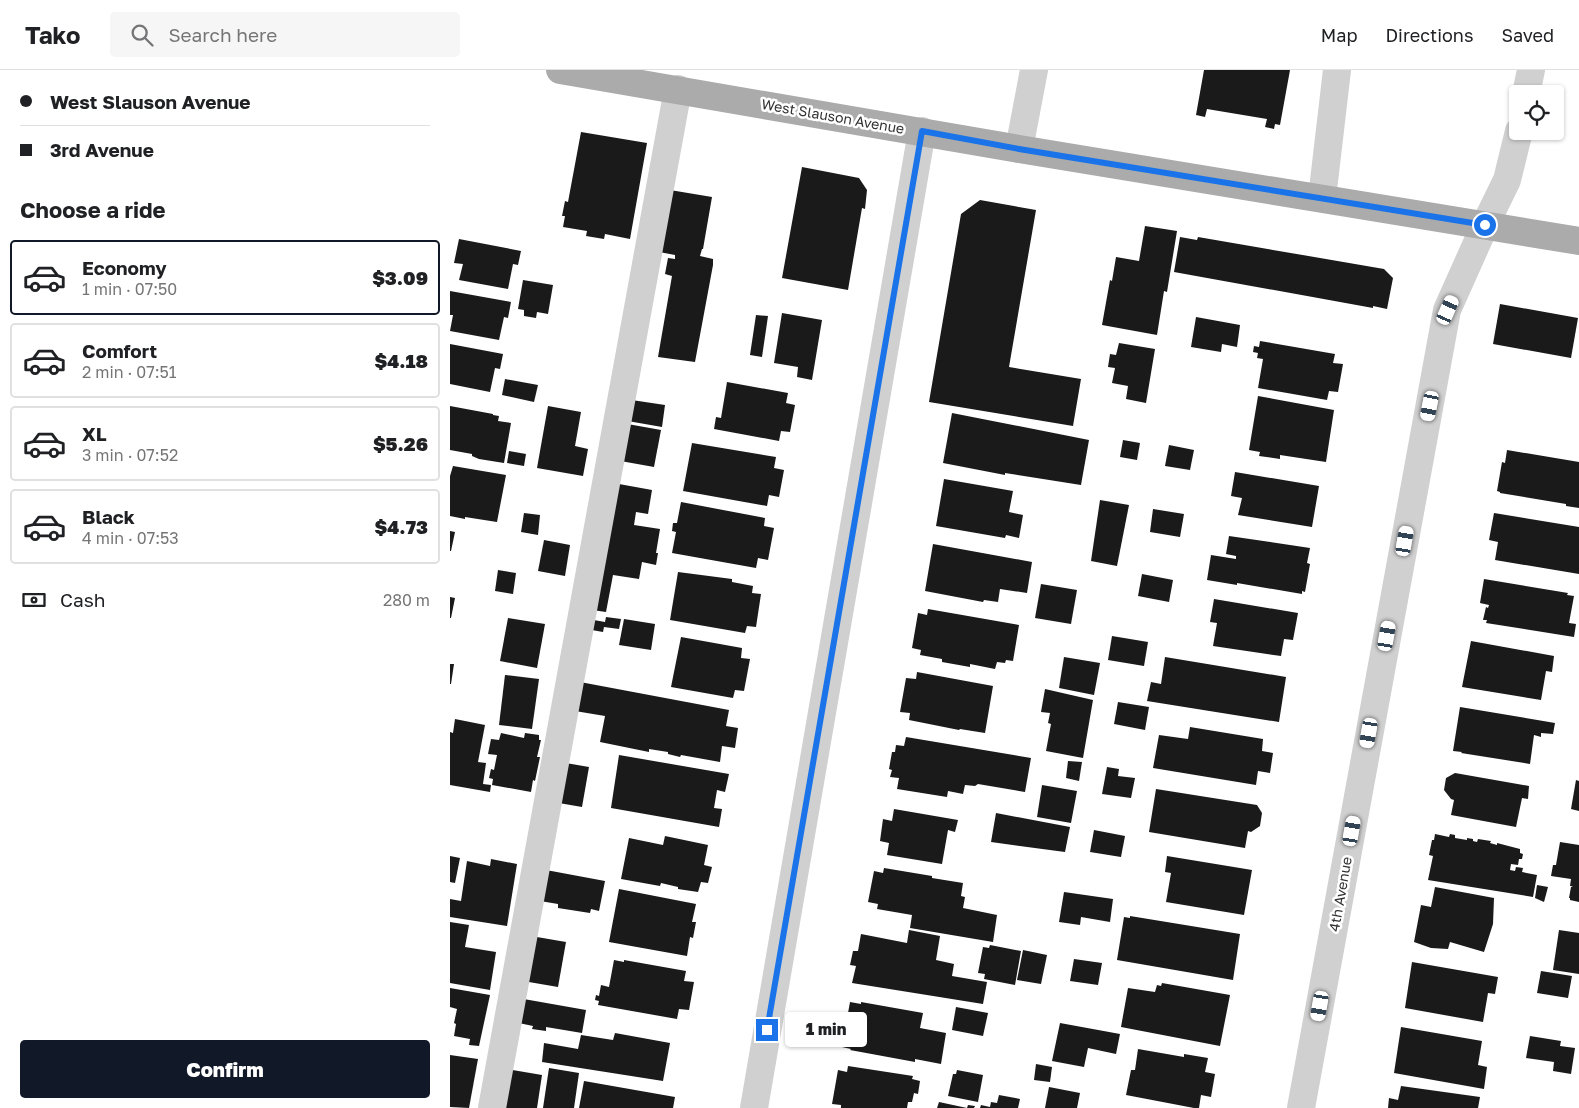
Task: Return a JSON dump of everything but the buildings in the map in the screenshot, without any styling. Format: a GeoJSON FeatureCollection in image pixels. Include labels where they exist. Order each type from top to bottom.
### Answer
{"type":"FeatureCollection","features":[{"type":"Feature","properties":{"kind":"main road","name":"West Slauson Avenue"},"geometry":{"type":"LineString","coordinates":[[560,70],[1019,149],[1579,241]]}},
{"type":"Feature","properties":{"kind":"street"},"geometry":{"type":"LineString","coordinates":[[1019,149],[1034,70]]}},
{"type":"Feature","properties":{"kind":"street"},"geometry":{"type":"LineString","coordinates":[[1322,198],[1337,70]]}},
{"type":"Feature","properties":{"kind":"street"},"geometry":{"type":"LineString","coordinates":[[1528,85],[1531,70]]}},
{"type":"Feature","properties":{"kind":"street"},"geometry":{"type":"LineString","coordinates":[[492,1108],[678,89]]}},
{"type":"Feature","properties":{"kind":"street"},"geometry":{"type":"LineString","coordinates":[[754,1108],[922,131]]}},
{"type":"Feature","properties":{"kind":"street","name":"4th Avenue"},"geometry":{"type":"LineString","coordinates":[[1301,1108],[1448,310],[1507,180],[1517,140]]}},
{"type":"Feature","properties":{"kind":"route"},"geometry":{"type":"LineString","coordinates":[[767,1030],[922,131],[1019,149],[1485,225]]}}]}
